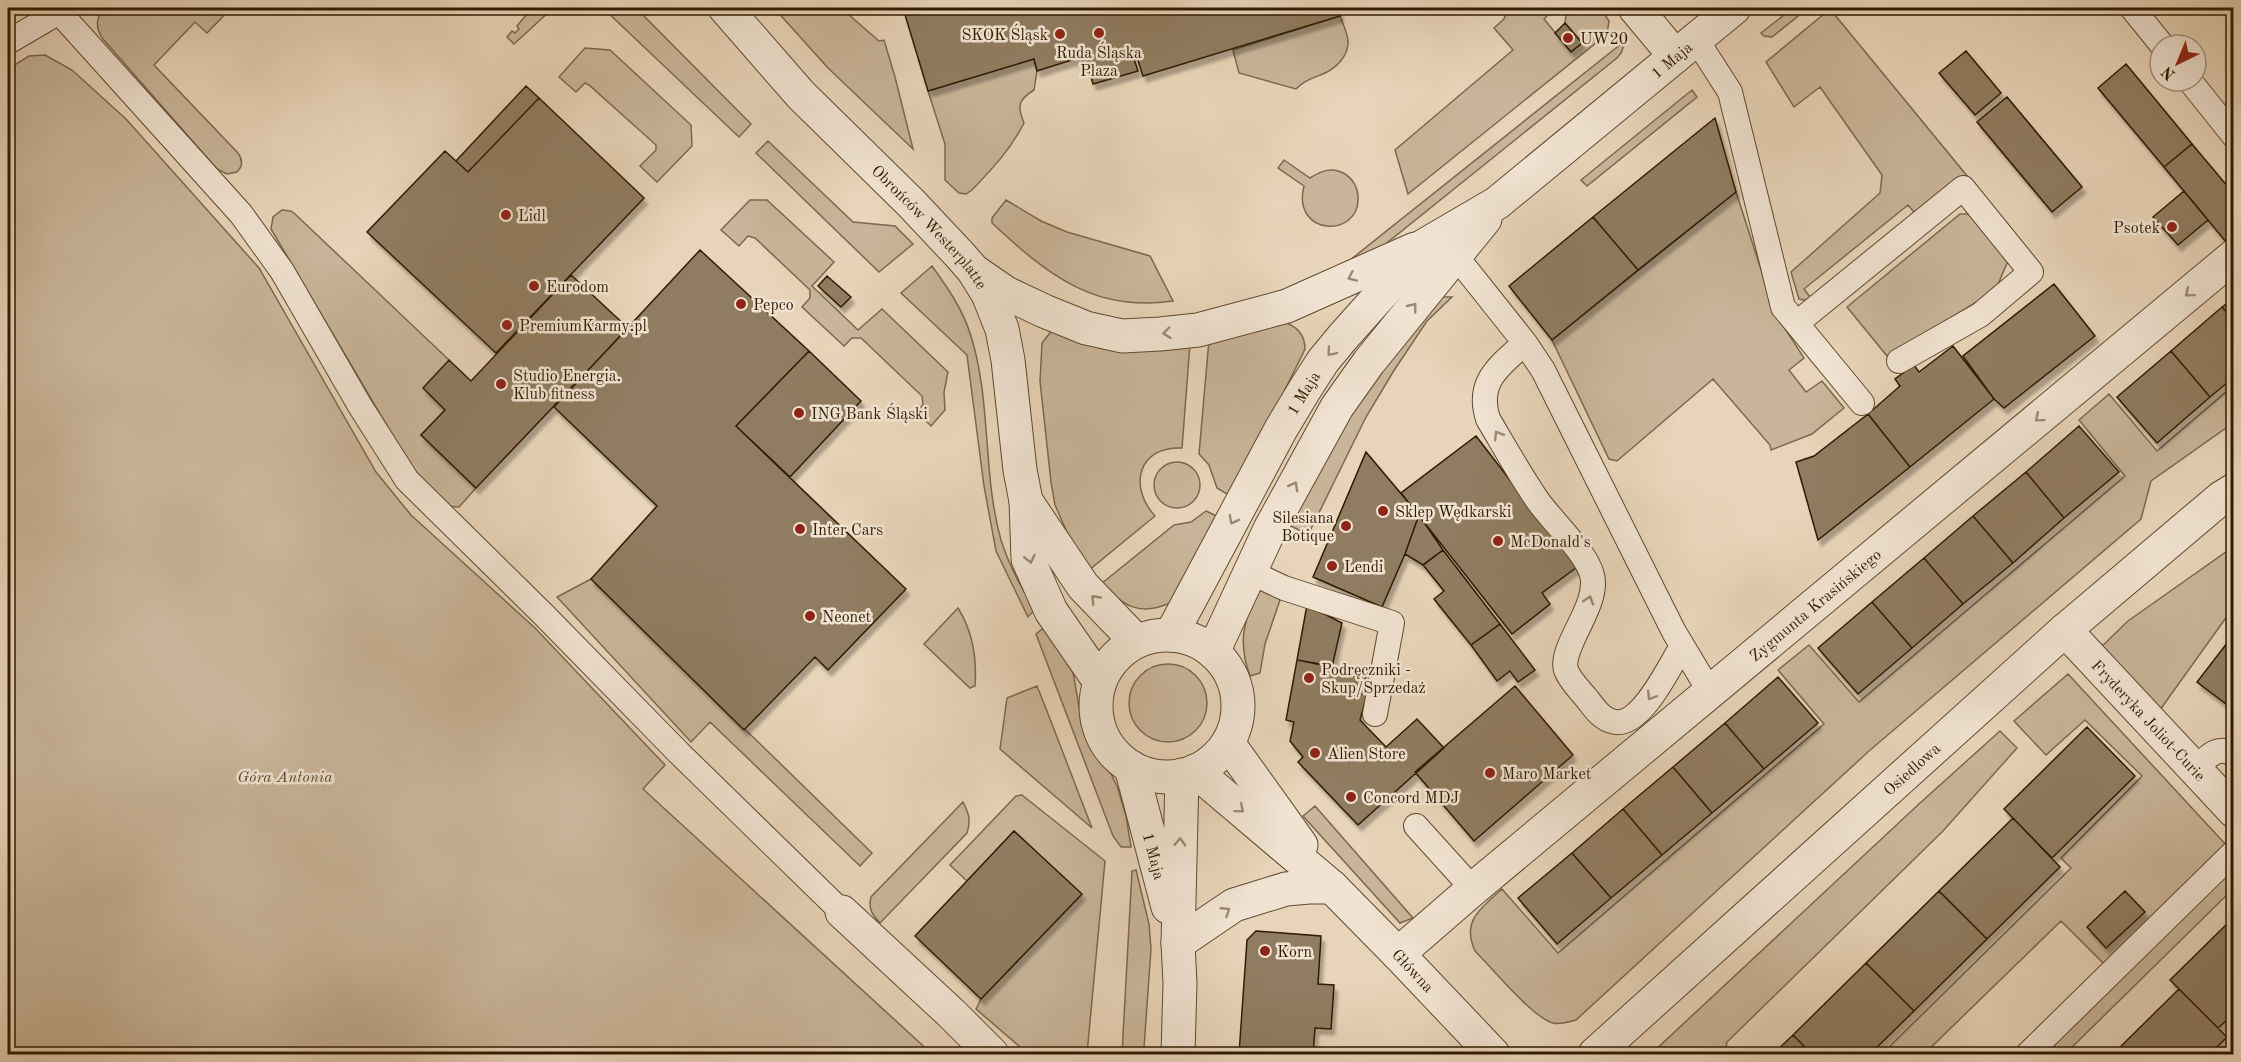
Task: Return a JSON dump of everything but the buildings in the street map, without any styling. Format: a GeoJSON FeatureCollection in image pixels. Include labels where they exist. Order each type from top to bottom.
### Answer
{"type":"FeatureCollection","features":[{"type":"Feature","properties":{"kind":"street","name":"Obrońców Westerplatte"},"geometry":{"type":"LineString","coordinates":[[725,8],[801,95],[911,203],[973,270],[988,294],[1004,338],[1026,501],[1028,559],[1051,611],[1100,682]]}},
{"type":"Feature","properties":{"kind":"street"},"geometry":{"type":"LineString","coordinates":[[1635,8],[1686,48]]}},
{"type":"Feature","properties":{"kind":"street","name":"1 Maja"},"geometry":{"type":"LineString","coordinates":[[1171,634],[1281,429],[1305,389],[1336,346],[1425,244],[1497,203],[1734,8]]}},
{"type":"Feature","properties":{"kind":"street","name":"1 Maja"},"geometry":{"type":"LineString","coordinates":[[1213,652],[1270,529],[1337,407],[1368,363],[1497,203]]}},
{"type":"Feature","properties":{"kind":"street"},"geometry":{"type":"LineString","coordinates":[[973,270],[1006,292],[1044,311],[1086,327],[1122,336],[1160,334],[1198,330],[1287,306],[1425,244]]}},
{"type":"Feature","properties":{"kind":"street","name":"Zygmunta Krasińskiego"},"geometry":{"type":"LineString","coordinates":[[1398,954],[1473,889],[2234,256]]}},
{"type":"Feature","properties":{"kind":"street","name":"Osiedlowa"},"geometry":{"type":"LineString","coordinates":[[1595,1054],[2065,630],[2221,498],[2234,490]]}},
{"type":"Feature","properties":{"kind":"street","name":"Obrońców Westerplatte"},"geometry":{"type":"LineString","coordinates":[[1026,501],[1083,586],[1136,641]]}},
{"type":"Feature","properties":{"kind":"street","name":"Fryderyka Joliot-Curie"},"geometry":{"type":"LineString","coordinates":[[2065,630],[2234,811]]}},
{"type":"Feature","properties":{"kind":"street"},"geometry":{"type":"LineString","coordinates":[[1171,634],[1194,640],[1213,652],[1229,671],[1238,695],[1237,720],[1228,743],[1208,764],[1189,773],[1164,777],[1147,774],[1131,767],[1115,755],[1104,739],[1097,721],[1096,701],[1100,682],[1108,665],[1121,651],[1136,641],[1171,634]]}},
{"type":"Feature","properties":{"kind":"street","name":"Główna"},"geometry":{"type":"LineString","coordinates":[[1228,743],[1332,888]]}},
{"type":"Feature","properties":{"kind":"street","name":"1 Maja"},"geometry":{"type":"LineString","coordinates":[[1131,767],[1178,943]]}},
{"type":"Feature","properties":{"kind":"street","name":"1 Maja"},"geometry":{"type":"LineString","coordinates":[[1178,1054],[1180,983],[1178,943],[1189,773]]}},
{"type":"Feature","properties":{"kind":"street","name":"Główna"},"geometry":{"type":"LineString","coordinates":[[1189,773],[1332,888],[1493,1054]]}},
{"type":"Feature","properties":{"kind":"street"},"geometry":{"type":"LineString","coordinates":[[1178,943],[1234,905],[1286,889],[1332,888]]}},
{"type":"Feature","properties":{"kind":"street"},"geometry":{"type":"LineString","coordinates":[[842,912],[992,1054]]}},
{"type":"Feature","properties":{"kind":"lane"},"geometry":{"type":"LineString","coordinates":[[2132,8],[2152,33]]}},
{"type":"Feature","properties":{"kind":"lane"},"geometry":{"type":"LineString","coordinates":[[8,42],[63,10],[241,214],[282,271],[360,406],[407,480],[679,753],[842,912]]}},
{"type":"Feature","properties":{"kind":"lane"},"geometry":{"type":"LineString","coordinates":[[1686,48],[1730,92],[1783,307],[1862,403]]}},
{"type":"Feature","properties":{"kind":"lane"},"geometry":{"type":"LineString","coordinates":[[2200,93],[2234,136]]}},
{"type":"Feature","properties":{"kind":"lane"},"geometry":{"type":"LineString","coordinates":[[1797,323],[1963,188],[2031,272],[1980,315],[1899,361]]}},
{"type":"Feature","properties":{"kind":"lane"},"geometry":{"type":"LineString","coordinates":[[1455,255],[1525,343],[1543,370],[1682,646],[1710,692]]}},
{"type":"Feature","properties":{"kind":"lane"},"geometry":{"type":"LineString","coordinates":[[1525,343],[1494,372],[1484,394],[1483,405],[1488,419],[1538,501],[1586,561],[1592,575],[1591,599],[1567,656],[1566,670],[1598,713],[1613,722],[1622,722],[1630,720],[1645,706],[1682,646]]}},
{"type":"Feature","properties":{"kind":"lane"},"geometry":{"type":"LineString","coordinates":[[1250,572],[1284,588],[1392,623],[1375,714]]}},
{"type":"Feature","properties":{"kind":"lane"},"geometry":{"type":"LineString","coordinates":[[2194,770],[2214,751],[2227,750],[2234,755]]}},
{"type":"Feature","properties":{"kind":"lane"},"geometry":{"type":"LineString","coordinates":[[1416,825],[1473,889]]}},
{"type":"Feature","properties":{"kind":"lane"},"geometry":{"type":"LineString","coordinates":[[2028,1054],[2234,852]]}},
{"type":"Feature","properties":{"kind":"green space"},"geometry":{"type":"Polygon","coordinates":[[[107,8],[231,8],[207,33],[195,22],[154,65],[238,153],[242,163],[237,172],[227,174],[217,169],[103,39],[99,30],[98,18],[107,8]]]}},
{"type":"Feature","properties":{"kind":"green space"},"geometry":{"type":"Polygon","coordinates":[[[520,8],[547,8],[550,11],[514,44],[507,37],[512,31],[515,33],[519,29],[517,26],[527,14],[520,8]]]}},
{"type":"Feature","properties":{"kind":"green space"},"geometry":{"type":"Polygon","coordinates":[[[605,8],[636,8],[751,124],[739,137],[605,8]]]}},
{"type":"Feature","properties":{"kind":"green space"},"geometry":{"type":"Polygon","coordinates":[[[774,8],[841,8],[879,41],[884,40],[913,149],[828,68],[774,8]]]}},
{"type":"Feature","properties":{"kind":"green space"},"geometry":{"type":"Polygon","coordinates":[[[1508,8],[1555,8],[1544,19],[1571,52],[1582,43],[1565,23],[1567,9],[1600,8],[1609,21],[1607,34],[1408,194],[1395,150],[1513,50],[1494,28],[1504,19],[1508,8]]]}},
{"type":"Feature","properties":{"kind":"green space"},"geometry":{"type":"Polygon","coordinates":[[[1793,8],[1808,8],[1772,37],[1761,33],[1793,8]]]}},
{"type":"Feature","properties":{"kind":"green space"},"geometry":{"type":"Polygon","coordinates":[[[1830,9],[1968,177],[1918,217],[1908,205],[1804,289],[1814,302],[1799,299],[1791,272],[1880,193],[1882,175],[1820,87],[1794,107],[1766,62],[1830,9]]]}},
{"type":"Feature","properties":{"kind":"green space"},"geometry":{"type":"Polygon","coordinates":[[[1340,16],[1348,37],[1347,49],[1340,62],[1329,71],[1306,81],[1296,89],[1239,73],[1233,50],[1340,16]]]}},
{"type":"Feature","properties":{"kind":"green space"},"geometry":{"type":"Polygon","coordinates":[[[1626,40],[1617,58],[1373,254],[1330,276],[1626,40]]]}},
{"type":"Feature","properties":{"kind":"green space"},"geometry":{"type":"Polygon","coordinates":[[[585,48],[610,50],[691,125],[692,146],[657,182],[640,166],[656,150],[656,145],[589,85],[585,83],[576,92],[559,77],[585,48]]]}},
{"type":"Feature","properties":{"kind":"green space","name":"Góra Antonia"},"geometry":{"type":"Polygon","coordinates":[[[45,55],[72,70],[126,119],[259,268],[376,472],[411,515],[535,628],[665,765],[643,789],[932,1054],[8,1054],[8,69],[29,56],[45,55]]]}},
{"type":"Feature","properties":{"kind":"green space"},"geometry":{"type":"Polygon","coordinates":[[[1034,59],[1037,71],[1034,90],[1020,104],[1024,123],[1019,132],[1001,158],[972,190],[966,194],[959,193],[945,180],[945,144],[928,91],[1034,59]]]}},
{"type":"Feature","properties":{"kind":"green space"},"geometry":{"type":"Polygon","coordinates":[[[1692,90],[1697,97],[1587,186],[1581,180],[1692,90]]]}},
{"type":"Feature","properties":{"kind":"green space"},"geometry":{"type":"Polygon","coordinates":[[[768,141],[853,222],[895,226],[913,244],[879,272],[756,153],[768,141]]]}},
{"type":"Feature","properties":{"kind":"green space"},"geometry":{"type":"Polygon","coordinates":[[[1284,160],[1310,178],[1331,170],[1348,176],[1356,187],[1358,197],[1356,211],[1349,220],[1338,225],[1327,226],[1316,223],[1307,215],[1303,203],[1304,186],[1278,168],[1284,160]]]}},
{"type":"Feature","properties":{"kind":"green space"},"geometry":{"type":"Polygon","coordinates":[[[1736,192],[1775,313],[1804,358],[1789,370],[1806,392],[1822,381],[1844,408],[1812,434],[1771,450],[1770,445],[1713,379],[1617,461],[1609,459],[1552,340],[1736,192]]]}},
{"type":"Feature","properties":{"kind":"green space"},"geometry":{"type":"Polygon","coordinates":[[[750,200],[767,200],[834,262],[812,286],[858,330],[882,309],[948,372],[944,392],[945,410],[931,426],[916,411],[923,405],[922,396],[861,338],[852,338],[844,346],[802,307],[810,298],[810,290],[755,238],[748,236],[739,246],[721,230],[750,200]]]}},
{"type":"Feature","properties":{"kind":"green space"},"geometry":{"type":"Polygon","coordinates":[[[1006,200],[1041,221],[1067,232],[1150,256],[1173,301],[1145,303],[1119,301],[1074,286],[1032,258],[992,223],[992,218],[1006,200]]]}},
{"type":"Feature","properties":{"kind":"green space"},"geometry":{"type":"Polygon","coordinates":[[[282,210],[295,214],[449,360],[445,410],[421,435],[476,488],[459,507],[447,506],[416,475],[271,229],[273,217],[282,210]]]}},
{"type":"Feature","properties":{"kind":"green space"},"geometry":{"type":"Polygon","coordinates":[[[1960,214],[1971,214],[2008,261],[1995,291],[1887,356],[1847,307],[1960,214]]]}},
{"type":"Feature","properties":{"kind":"green space"},"geometry":{"type":"Polygon","coordinates":[[[932,266],[949,290],[967,324],[977,358],[995,515],[1008,558],[1020,585],[1035,609],[1028,617],[996,551],[984,486],[967,355],[901,293],[932,266]]]}},
{"type":"Feature","properties":{"kind":"green space"},"geometry":{"type":"Polygon","coordinates":[[[1441,297],[1452,297],[1427,321],[1393,372],[1366,417],[1308,535],[1287,524],[1322,458],[1378,370],[1441,297]]]}},
{"type":"Feature","properties":{"kind":"green space"},"geometry":{"type":"Polygon","coordinates":[[[1283,322],[1299,331],[1304,339],[1305,349],[1232,497],[1217,488],[1209,465],[1199,454],[1209,340],[1283,322]]]}},
{"type":"Feature","properties":{"kind":"green space"},"geometry":{"type":"Polygon","coordinates":[[[1052,330],[1190,344],[1182,448],[1167,449],[1155,454],[1142,470],[1140,481],[1142,492],[1155,516],[1089,570],[1066,530],[1055,505],[1051,482],[1040,381],[1042,343],[1052,330]]]}},
{"type":"Feature","properties":{"kind":"green space"},"geometry":{"type":"Polygon","coordinates":[[[2233,386],[2233,423],[2151,481],[2141,519],[1869,751],[1576,1020],[1559,1024],[1545,1019],[1512,991],[1475,951],[1470,931],[1475,916],[1502,889],[1558,953],[1824,724],[1778,670],[1809,645],[1859,702],[2125,476],[2079,420],[2109,394],[2157,451],[2233,386]]]}},
{"type":"Feature","properties":{"kind":"green space"},"geometry":{"type":"Polygon","coordinates":[[[1177,462],[1193,469],[1200,485],[1193,501],[1177,508],[1161,501],[1154,485],[1161,469],[1177,462]]]}},
{"type":"Feature","properties":{"kind":"green space"},"geometry":{"type":"Polygon","coordinates":[[[1206,511],[1221,518],[1170,603],[1149,609],[1132,607],[1101,584],[1174,525],[1191,522],[1206,511]]]}},
{"type":"Feature","properties":{"kind":"green space"},"geometry":{"type":"Polygon","coordinates":[[[2233,547],[2233,608],[2157,714],[2097,651],[2128,621],[2233,547]]]}},
{"type":"Feature","properties":{"kind":"green space"},"geometry":{"type":"Polygon","coordinates":[[[591,579],[872,853],[860,866],[710,722],[691,742],[557,597],[591,579]]]}},
{"type":"Feature","properties":{"kind":"green space"},"geometry":{"type":"Polygon","coordinates":[[[1256,588],[1281,597],[1265,644],[1260,673],[1250,676],[1243,642],[1256,588]]]}},
{"type":"Feature","properties":{"kind":"green space"},"geometry":{"type":"Polygon","coordinates":[[[958,608],[970,636],[974,656],[975,686],[970,688],[924,644],[958,608]]]}},
{"type":"Feature","properties":{"kind":"green space"},"geometry":{"type":"Polygon","coordinates":[[[1046,626],[1073,672],[1083,730],[1094,754],[1111,774],[1117,786],[1126,816],[1131,847],[1121,847],[1113,836],[1036,634],[1046,626]]]}},
{"type":"Feature","properties":{"kind":"green space"},"geometry":{"type":"Polygon","coordinates":[[[1160,664],[1176,664],[1190,670],[1201,681],[1207,695],[1207,711],[1201,725],[1190,736],[1176,742],[1160,742],[1146,736],[1135,725],[1129,711],[1129,695],[1135,681],[1146,670],[1160,664]]]}},
{"type":"Feature","properties":{"kind":"green space"},"geometry":{"type":"Polygon","coordinates":[[[2068,674],[2228,847],[2106,966],[2061,921],[1924,1054],[1882,1054],[2071,868],[2061,858],[2142,776],[2085,720],[2046,755],[2014,721],[2068,674]]]}},
{"type":"Feature","properties":{"kind":"green space"},"geometry":{"type":"Polygon","coordinates":[[[1037,686],[1092,828],[1000,749],[1007,698],[1037,686]]]}},
{"type":"Feature","properties":{"kind":"green space"},"geometry":{"type":"Polygon","coordinates":[[[2000,731],[2017,748],[1943,831],[1727,1042],[1725,1053],[1727,1054],[1651,1054],[1920,803],[2000,731]]]}},
{"type":"Feature","properties":{"kind":"green space"},"geometry":{"type":"Polygon","coordinates":[[[1022,795],[1105,861],[1087,1054],[1027,1053],[976,1009],[981,999],[1081,895],[1014,831],[967,881],[950,865],[1016,796],[1022,795]]]}},
{"type":"Feature","properties":{"kind":"green space"},"geometry":{"type":"Polygon","coordinates":[[[963,802],[969,817],[967,833],[880,923],[871,911],[871,897],[963,802]]]}},
{"type":"Feature","properties":{"kind":"green space"},"geometry":{"type":"Polygon","coordinates":[[[1315,806],[1413,918],[1400,923],[1303,816],[1315,806]]]}},
{"type":"Feature","properties":{"kind":"green space"},"geometry":{"type":"Polygon","coordinates":[[[2233,860],[2233,889],[2065,1054],[2036,1054],[2233,860]]]}},
{"type":"Feature","properties":{"kind":"green space"},"geometry":{"type":"Polygon","coordinates":[[[1136,870],[1149,924],[1151,949],[1144,1048],[1140,1054],[1122,1054],[1132,871],[1136,870]]]}},
{"type":"Feature","properties":{"kind":"place","name":"Ruda Śląska Plaza"},"geometry":{"type":"Point","coordinates":[1099,33]}},
{"type":"Feature","properties":{"kind":"place","name":"SKOK Śląsk"},"geometry":{"type":"Point","coordinates":[1060,34]}},
{"type":"Feature","properties":{"kind":"place","name":"UW20"},"geometry":{"type":"Point","coordinates":[1568,38]}},
{"type":"Feature","properties":{"kind":"place","name":"Lidl"},"geometry":{"type":"Point","coordinates":[506,215]}},
{"type":"Feature","properties":{"kind":"place","name":"Psotek"},"geometry":{"type":"Point","coordinates":[2172,227]}},
{"type":"Feature","properties":{"kind":"place","name":"Eurodom"},"geometry":{"type":"Point","coordinates":[534,286]}},
{"type":"Feature","properties":{"kind":"place","name":"Pepco"},"geometry":{"type":"Point","coordinates":[741,304]}},
{"type":"Feature","properties":{"kind":"place","name":"PremiumKarmy.pl"},"geometry":{"type":"Point","coordinates":[507,325]}},
{"type":"Feature","properties":{"kind":"place","name":"Studio Energia. Klub fitness"},"geometry":{"type":"Point","coordinates":[501,384]}},
{"type":"Feature","properties":{"kind":"place","name":"ING Bank Śląski"},"geometry":{"type":"Point","coordinates":[799,413]}},
{"type":"Feature","properties":{"kind":"place","name":"Sklep Wędkarski"},"geometry":{"type":"Point","coordinates":[1383,511]}},
{"type":"Feature","properties":{"kind":"place","name":"Silesiana Botique"},"geometry":{"type":"Point","coordinates":[1346,526]}},
{"type":"Feature","properties":{"kind":"place","name":"Inter Cars"},"geometry":{"type":"Point","coordinates":[800,529]}},
{"type":"Feature","properties":{"kind":"place","name":"McDonald's"},"geometry":{"type":"Point","coordinates":[1498,541]}},
{"type":"Feature","properties":{"kind":"place","name":"Lendi"},"geometry":{"type":"Point","coordinates":[1332,566]}},
{"type":"Feature","properties":{"kind":"place","name":"Neonet"},"geometry":{"type":"Point","coordinates":[810,616]}},
{"type":"Feature","properties":{"kind":"place","name":"Podręczniki - Skup/Sprzedaż"},"geometry":{"type":"Point","coordinates":[1309,678]}},
{"type":"Feature","properties":{"kind":"place","name":"Alien Store"},"geometry":{"type":"Point","coordinates":[1315,753]}},
{"type":"Feature","properties":{"kind":"place","name":"Maro Market"},"geometry":{"type":"Point","coordinates":[1490,773]}},
{"type":"Feature","properties":{"kind":"place","name":"Concord MDJ"},"geometry":{"type":"Point","coordinates":[1351,797]}},
{"type":"Feature","properties":{"kind":"place","name":"Korn"},"geometry":{"type":"Point","coordinates":[1265,951]}}]}
